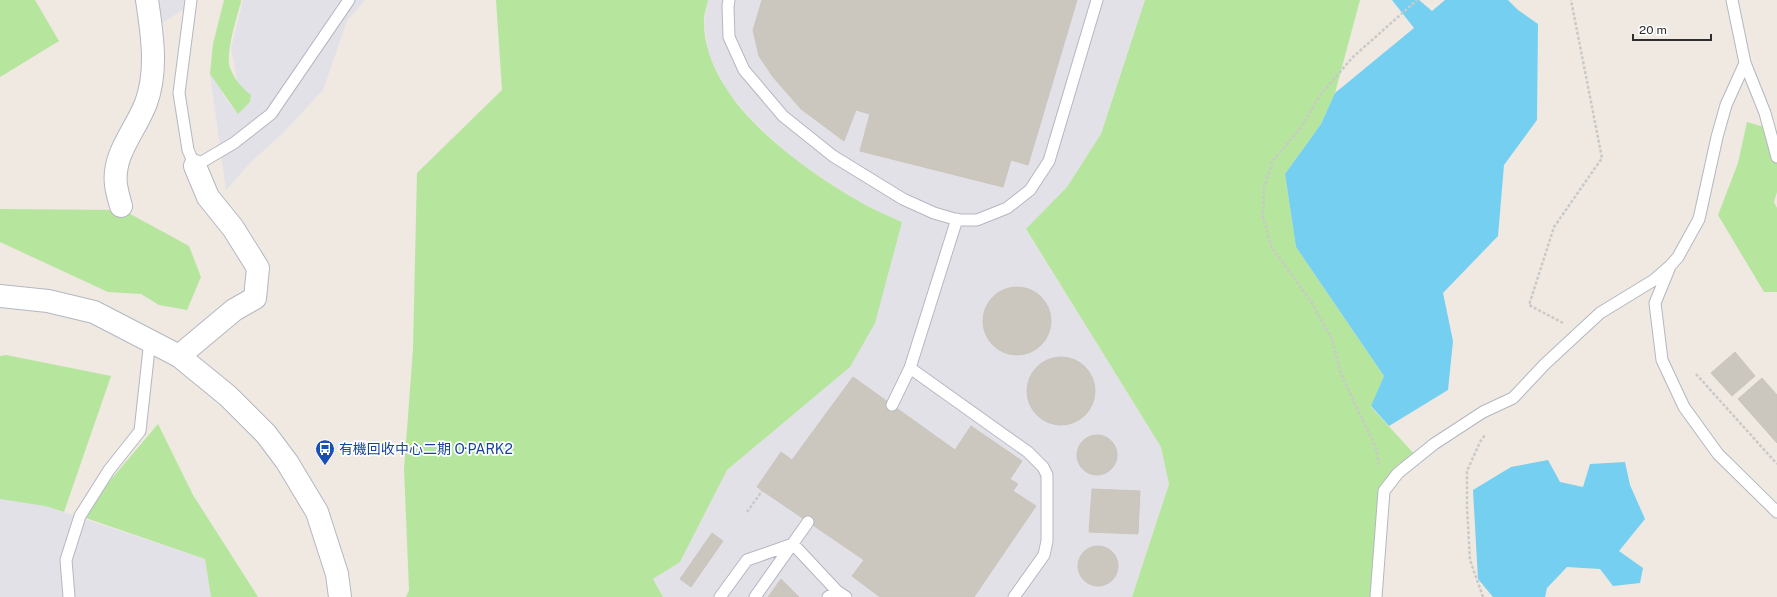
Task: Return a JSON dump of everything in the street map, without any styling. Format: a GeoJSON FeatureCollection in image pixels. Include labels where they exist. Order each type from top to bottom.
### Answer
{"type":"FeatureCollection","features":[{"type":"Feature","properties":{"kind":"street"},"geometry":{"type":"LineString","coordinates":[[121,206],[116,184],[119,156],[146,102],[151,78],[153,37],[147,0]]}},
{"type":"Feature","properties":{"kind":"street"},"geometry":{"type":"LineString","coordinates":[[179,356],[234,310],[254,298],[258,268],[233,228],[208,196],[195,166]]}},
{"type":"Feature","properties":{"kind":"street"},"geometry":{"type":"LineString","coordinates":[[0,296],[48,301],[94,312],[179,356],[228,396],[266,434],[287,462],[316,512],[337,574],[340,597]]}},
{"type":"Feature","properties":{"kind":"lane"},"geometry":{"type":"LineString","coordinates":[[190,0],[179,93],[188,150],[195,166],[234,143],[271,114],[349,0]]}},
{"type":"Feature","properties":{"kind":"lane"},"geometry":{"type":"LineString","coordinates":[[729,0],[729,37],[744,70],[783,116],[833,156],[903,199],[934,213],[956,219],[977,220],[1007,208],[1030,190],[1049,161],[1097,0]]}},
{"type":"Feature","properties":{"kind":"lane"},"geometry":{"type":"LineString","coordinates":[[1732,0],[1745,63],[1765,113],[1777,157]]}},
{"type":"Feature","properties":{"kind":"lane"},"geometry":{"type":"LineString","coordinates":[[1376,597],[1384,491],[1398,474],[1434,444],[1483,412],[1513,398],[1545,364],[1600,313],[1654,280],[1670,266],[1678,256],[1699,219],[1717,137],[1726,105],[1745,63]]}},
{"type":"Feature","properties":{"kind":"lane"},"geometry":{"type":"LineString","coordinates":[[892,405],[910,368],[956,219]]}},
{"type":"Feature","properties":{"kind":"lane"},"geometry":{"type":"LineString","coordinates":[[1670,266],[1655,303],[1662,360],[1684,407],[1718,454],[1777,512]]}},
{"type":"Feature","properties":{"kind":"lane"},"geometry":{"type":"LineString","coordinates":[[69,597],[66,560],[80,516],[109,470],[140,431],[150,340]]}},
{"type":"Feature","properties":{"kind":"lane"},"geometry":{"type":"LineString","coordinates":[[910,368],[1028,452],[1043,467],[1047,475],[1047,540],[1044,555],[1014,597]]}},
{"type":"Feature","properties":{"kind":"lane"},"geometry":{"type":"LineString","coordinates":[[755,597],[808,522]]}},
{"type":"Feature","properties":{"kind":"lane"},"geometry":{"type":"LineString","coordinates":[[793,544],[837,595]]}},
{"type":"Feature","properties":{"kind":"lane"},"geometry":{"type":"LineString","coordinates":[[720,597],[747,560],[793,544]]}},
{"type":"Feature","properties":{"kind":"path"},"geometry":{"type":"LineString","coordinates":[[1384,491],[1376,448],[1341,374],[1331,337],[1310,300],[1272,248],[1263,217],[1264,188],[1273,160],[1300,129],[1320,95],[1353,57],[1417,0]]}},
{"type":"Feature","properties":{"kind":"path"},"geometry":{"type":"LineString","coordinates":[[1571,0],[1602,158],[1554,227],[1529,305],[1580,332]]}},
{"type":"Feature","properties":{"kind":"path"},"geometry":{"type":"LineString","coordinates":[[1696,374],[1777,464]]}},
{"type":"Feature","properties":{"kind":"path"},"geometry":{"type":"LineString","coordinates":[[1483,597],[1470,560],[1467,471],[1480,442],[1488,430]]}},
{"type":"Feature","properties":{"kind":"path"},"geometry":{"type":"LineString","coordinates":[[747,512],[762,490]]}},
{"type":"Feature","properties":{"kind":"shaded area"},"geometry":{"type":"Polygon","coordinates":[[[158,0],[199,0],[162,23],[158,0]]]}},
{"type":"Feature","properties":{"kind":"shaded area"},"geometry":{"type":"Polygon","coordinates":[[[243,0],[365,0],[347,21],[323,90],[283,133],[252,161],[226,190],[210,74],[221,88],[223,95],[238,114],[250,102],[251,95],[238,84],[231,48],[243,0]]]}},
{"type":"Feature","properties":{"kind":"shaded area"},"geometry":{"type":"Polygon","coordinates":[[[708,0],[1145,0],[1101,134],[1067,187],[1026,230],[1161,447],[1169,484],[1132,597],[663,597],[653,579],[680,562],[727,470],[850,367],[902,223],[856,200],[792,158],[754,122],[726,90],[709,55],[704,23],[708,0]]]}},
{"type":"Feature","properties":{"kind":"shaded area"},"geometry":{"type":"Polygon","coordinates":[[[0,495],[45,506],[205,559],[211,597],[0,597],[0,495]]]}},
{"type":"Feature","properties":{"kind":"green space"},"geometry":{"type":"Polygon","coordinates":[[[0,0],[35,0],[59,41],[0,77],[0,0]]]}},
{"type":"Feature","properties":{"kind":"green space"},"geometry":{"type":"Polygon","coordinates":[[[224,0],[241,0],[230,45],[229,62],[230,68],[236,80],[251,95],[250,102],[238,114],[210,74],[213,44],[224,0]]]}},
{"type":"Feature","properties":{"kind":"green space"},"geometry":{"type":"Polygon","coordinates":[[[496,0],[708,0],[704,24],[709,52],[720,78],[737,104],[758,127],[807,168],[861,202],[902,222],[875,323],[850,367],[727,470],[680,562],[653,579],[663,597],[406,597],[409,590],[404,469],[413,349],[417,173],[502,90],[496,0]]]}},
{"type":"Feature","properties":{"kind":"green space"},"geometry":{"type":"Polygon","coordinates":[[[1145,0],[1360,0],[1335,93],[1321,124],[1285,174],[1296,247],[1384,376],[1371,407],[1417,457],[1384,491],[1371,597],[1132,597],[1169,484],[1161,447],[1026,229],[1067,187],[1101,134],[1145,0]]]}},
{"type":"Feature","properties":{"kind":"green space"},"geometry":{"type":"Polygon","coordinates":[[[1747,122],[1777,131],[1777,192],[1774,202],[1777,208],[1777,292],[1764,292],[1718,215],[1738,163],[1747,122]]]}},
{"type":"Feature","properties":{"kind":"green space"},"geometry":{"type":"Polygon","coordinates":[[[0,209],[123,210],[189,246],[201,277],[187,310],[159,305],[141,294],[108,292],[0,242],[0,209]]]}},
{"type":"Feature","properties":{"kind":"green space"},"geometry":{"type":"Polygon","coordinates":[[[6,355],[111,376],[64,512],[45,506],[0,499],[0,356],[6,355]]]}},
{"type":"Feature","properties":{"kind":"green space"},"geometry":{"type":"Polygon","coordinates":[[[158,424],[193,495],[258,597],[211,597],[205,559],[80,516],[158,424]]]}},
{"type":"Feature","properties":{"kind":"water"},"geometry":{"type":"Polygon","coordinates":[[[1392,0],[1419,0],[1432,11],[1445,0],[1508,0],[1518,10],[1538,24],[1537,120],[1504,165],[1498,236],[1443,293],[1453,341],[1448,390],[1389,426],[1371,406],[1384,376],[1296,247],[1285,174],[1321,124],[1335,93],[1414,28],[1392,0]]]}},
{"type":"Feature","properties":{"kind":"water"},"geometry":{"type":"Polygon","coordinates":[[[1548,460],[1560,482],[1583,487],[1590,464],[1625,462],[1630,485],[1645,519],[1619,551],[1643,568],[1640,583],[1613,586],[1600,569],[1567,567],[1547,588],[1545,597],[1493,597],[1478,579],[1473,490],[1511,467],[1548,460]]]}},
{"type":"Feature","properties":{"kind":"building"},"geometry":{"type":"Polygon","coordinates":[[[762,0],[1077,0],[1028,165],[1011,160],[1003,187],[860,151],[870,114],[856,110],[844,141],[801,109],[773,77],[759,56],[753,30],[762,0]]]}},
{"type":"Feature","properties":{"kind":"building"},"geometry":{"type":"Polygon","coordinates":[[[1017,287],[1030,290],[1041,297],[1048,308],[1051,321],[1048,334],[1041,345],[1030,352],[1017,355],[1004,352],[993,345],[986,334],[983,321],[986,308],[993,297],[1004,290],[1017,287]]]}},
{"type":"Feature","properties":{"kind":"building"},"geometry":{"type":"Polygon","coordinates":[[[1735,352],[1755,376],[1732,396],[1711,373],[1735,352]]]}},
{"type":"Feature","properties":{"kind":"building"},"geometry":{"type":"Polygon","coordinates":[[[1061,357],[1074,360],[1085,367],[1092,378],[1095,391],[1092,404],[1085,415],[1074,422],[1061,425],[1048,422],[1037,415],[1030,404],[1027,391],[1030,378],[1037,367],[1048,360],[1061,357]]]}},
{"type":"Feature","properties":{"kind":"building"},"geometry":{"type":"Polygon","coordinates":[[[853,377],[955,450],[971,426],[1022,461],[1010,479],[1018,484],[1013,491],[1036,506],[974,597],[880,597],[852,576],[864,560],[757,487],[781,452],[792,460],[853,377]]]}},
{"type":"Feature","properties":{"kind":"building"},"geometry":{"type":"Polygon","coordinates":[[[1762,378],[1777,395],[1777,443],[1738,399],[1762,378]]]}},
{"type":"Feature","properties":{"kind":"building"},"geometry":{"type":"Polygon","coordinates":[[[1101,435],[1108,438],[1114,444],[1117,455],[1116,463],[1108,472],[1101,475],[1093,475],[1086,472],[1078,463],[1077,451],[1080,444],[1089,436],[1101,435]]]}},
{"type":"Feature","properties":{"kind":"building"},"geometry":{"type":"Polygon","coordinates":[[[1092,489],[1140,491],[1138,534],[1089,532],[1092,489]]]}},
{"type":"Feature","properties":{"kind":"building"},"geometry":{"type":"Polygon","coordinates":[[[712,533],[723,541],[691,587],[680,579],[712,533]]]}},
{"type":"Feature","properties":{"kind":"building"},"geometry":{"type":"Polygon","coordinates":[[[1102,546],[1109,549],[1115,555],[1118,566],[1117,574],[1109,583],[1102,586],[1094,586],[1087,583],[1079,574],[1078,562],[1081,555],[1090,547],[1102,546]]]}},
{"type":"Feature","properties":{"kind":"building"},"geometry":{"type":"Polygon","coordinates":[[[781,579],[799,597],[768,597],[781,579]]]}},
{"type":"Feature","properties":{"kind":"place","name":"有機回收中心二期 O·PARK2"},"geometry":{"type":"Point","coordinates":[325,466]}}]}
